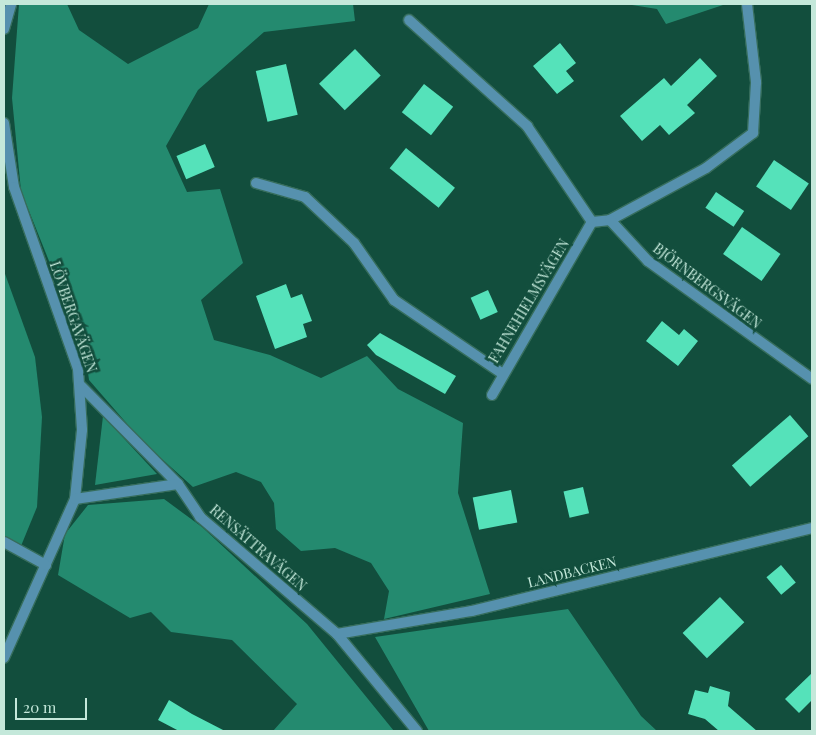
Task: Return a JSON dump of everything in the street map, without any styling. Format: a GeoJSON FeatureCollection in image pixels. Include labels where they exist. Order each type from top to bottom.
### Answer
{"type":"FeatureCollection","features":[{"type":"Feature","properties":{"kind":"street"},"geometry":{"type":"LineString","coordinates":[[4,29],[11,4]]}},
{"type":"Feature","properties":{"kind":"street"},"geometry":{"type":"LineString","coordinates":[[408,20],[527,126],[592,222],[610,220],[706,168],[753,134],[756,82],[747,4]]}},
{"type":"Feature","properties":{"kind":"street","name":"LÖVBERGAVÄGEN"},"geometry":{"type":"LineString","coordinates":[[4,123],[14,186],[81,386],[75,499],[4,658]]}},
{"type":"Feature","properties":{"kind":"street"},"geometry":{"type":"LineString","coordinates":[[256,182],[305,197],[354,243],[394,300],[503,374]]}},
{"type":"Feature","properties":{"kind":"street","name":"BJÖRNBERGSVÄGEN"},"geometry":{"type":"LineString","coordinates":[[610,220],[648,261],[812,380]]}},
{"type":"Feature","properties":{"kind":"street","name":"FAHNEHIELMSVÄGEN"},"geometry":{"type":"LineString","coordinates":[[492,395],[592,222]]}},
{"type":"Feature","properties":{"kind":"street","name":"RENSÄTTRAVÄGEN"},"geometry":{"type":"LineString","coordinates":[[81,386],[178,484],[200,517],[337,634],[417,731]]}},
{"type":"Feature","properties":{"kind":"street"},"geometry":{"type":"LineString","coordinates":[[75,499],[178,484]]}},
{"type":"Feature","properties":{"kind":"street","name":"LANDBACKEN"},"geometry":{"type":"LineString","coordinates":[[337,634],[472,611],[812,528]]}},
{"type":"Feature","properties":{"kind":"street"},"geometry":{"type":"LineString","coordinates":[[4,542],[46,565]]}},
{"type":"Feature","properties":{"kind":"green space"},"geometry":{"type":"Polygon","coordinates":[[[19,4],[67,4],[79,30],[128,64],[198,28],[209,4],[353,4],[355,21],[264,32],[198,90],[166,146],[187,192],[220,189],[243,263],[201,300],[214,340],[270,355],[321,378],[367,356],[398,389],[463,423],[458,493],[490,594],[384,619],[389,591],[371,563],[335,548],[301,551],[276,529],[274,503],[261,482],[236,472],[193,487],[142,441],[89,380],[85,351],[21,191],[12,98],[19,4]]]}},
{"type":"Feature","properties":{"kind":"green space"},"geometry":{"type":"Polygon","coordinates":[[[726,4],[666,24],[657,9],[632,5],[726,4]]]}},
{"type":"Feature","properties":{"kind":"green space"},"geometry":{"type":"Polygon","coordinates":[[[4,271],[35,357],[42,417],[37,507],[21,546],[4,536],[4,271]]]}},
{"type":"Feature","properties":{"kind":"green space"},"geometry":{"type":"Polygon","coordinates":[[[103,416],[157,474],[95,485],[103,416]]]}},
{"type":"Feature","properties":{"kind":"green space"},"geometry":{"type":"Polygon","coordinates":[[[164,499],[202,527],[307,624],[394,731],[273,731],[297,704],[232,640],[171,632],[151,612],[130,618],[58,575],[65,534],[88,505],[164,499]]]}},
{"type":"Feature","properties":{"kind":"green space"},"geometry":{"type":"Polygon","coordinates":[[[568,609],[641,716],[657,731],[429,731],[375,637],[568,609]]]}},
{"type":"Feature","properties":{"kind":"building"},"geometry":{"type":"Polygon","coordinates":[[[560,43],[576,63],[566,71],[574,81],[557,94],[533,66],[560,43]]]}},
{"type":"Feature","properties":{"kind":"building"},"geometry":{"type":"Polygon","coordinates":[[[355,49],[381,76],[345,110],[319,84],[355,49]]]}},
{"type":"Feature","properties":{"kind":"building"},"geometry":{"type":"Polygon","coordinates":[[[700,58],[717,76],[687,105],[695,113],[669,135],[660,125],[642,141],[620,116],[664,78],[671,86],[700,58]]]}},
{"type":"Feature","properties":{"kind":"building"},"geometry":{"type":"Polygon","coordinates":[[[286,64],[298,115],[267,122],[256,71],[286,64]]]}},
{"type":"Feature","properties":{"kind":"building"},"geometry":{"type":"Polygon","coordinates":[[[424,84],[453,107],[431,135],[402,112],[424,84]]]}},
{"type":"Feature","properties":{"kind":"building"},"geometry":{"type":"Polygon","coordinates":[[[205,144],[215,167],[186,179],[176,156],[205,144]]]}},
{"type":"Feature","properties":{"kind":"building"},"geometry":{"type":"Polygon","coordinates":[[[406,148],[455,188],[439,208],[390,168],[406,148]]]}},
{"type":"Feature","properties":{"kind":"building"},"geometry":{"type":"Polygon","coordinates":[[[774,160],[809,183],[791,210],[756,187],[774,160]]]}},
{"type":"Feature","properties":{"kind":"building"},"geometry":{"type":"Polygon","coordinates":[[[716,192],[744,211],[734,227],[705,208],[716,192]]]}},
{"type":"Feature","properties":{"kind":"building"},"geometry":{"type":"Polygon","coordinates":[[[742,227],[781,254],[762,281],[723,254],[742,227]]]}},
{"type":"Feature","properties":{"kind":"building"},"geometry":{"type":"Polygon","coordinates":[[[286,284],[291,298],[302,294],[312,321],[303,324],[307,337],[275,349],[256,296],[286,284]]]}},
{"type":"Feature","properties":{"kind":"building"},"geometry":{"type":"Polygon","coordinates":[[[488,290],[498,312],[480,320],[471,298],[488,290]]]}},
{"type":"Feature","properties":{"kind":"building"},"geometry":{"type":"Polygon","coordinates":[[[662,321],[679,335],[684,329],[698,341],[678,366],[646,341],[662,321]]]}},
{"type":"Feature","properties":{"kind":"building"},"geometry":{"type":"Polygon","coordinates":[[[380,333],[456,376],[445,394],[376,355],[367,345],[380,333]]]}},
{"type":"Feature","properties":{"kind":"building"},"geometry":{"type":"Polygon","coordinates":[[[790,415],[808,436],[750,487],[732,466],[790,415]]]}},
{"type":"Feature","properties":{"kind":"building"},"geometry":{"type":"Polygon","coordinates":[[[583,487],[589,513],[570,518],[564,491],[583,487]]]}},
{"type":"Feature","properties":{"kind":"building"},"geometry":{"type":"Polygon","coordinates":[[[511,490],[517,522],[479,530],[473,497],[511,490]]]}},
{"type":"Feature","properties":{"kind":"building"},"geometry":{"type":"Polygon","coordinates":[[[781,565],[796,583],[781,595],[766,577],[781,565]]]}},
{"type":"Feature","properties":{"kind":"building"},"geometry":{"type":"Polygon","coordinates":[[[720,597],[744,622],[707,658],[683,633],[720,597]]]}},
{"type":"Feature","properties":{"kind":"building"},"geometry":{"type":"Polygon","coordinates":[[[812,673],[812,700],[799,713],[785,699],[812,673]]]}},
{"type":"Feature","properties":{"kind":"building"},"geometry":{"type":"Polygon","coordinates":[[[710,686],[730,692],[728,706],[757,731],[719,731],[705,719],[688,714],[695,690],[708,693],[710,686]]]}},
{"type":"Feature","properties":{"kind":"building"},"geometry":{"type":"Polygon","coordinates":[[[169,700],[225,731],[179,731],[158,720],[169,700]]]}}]}
